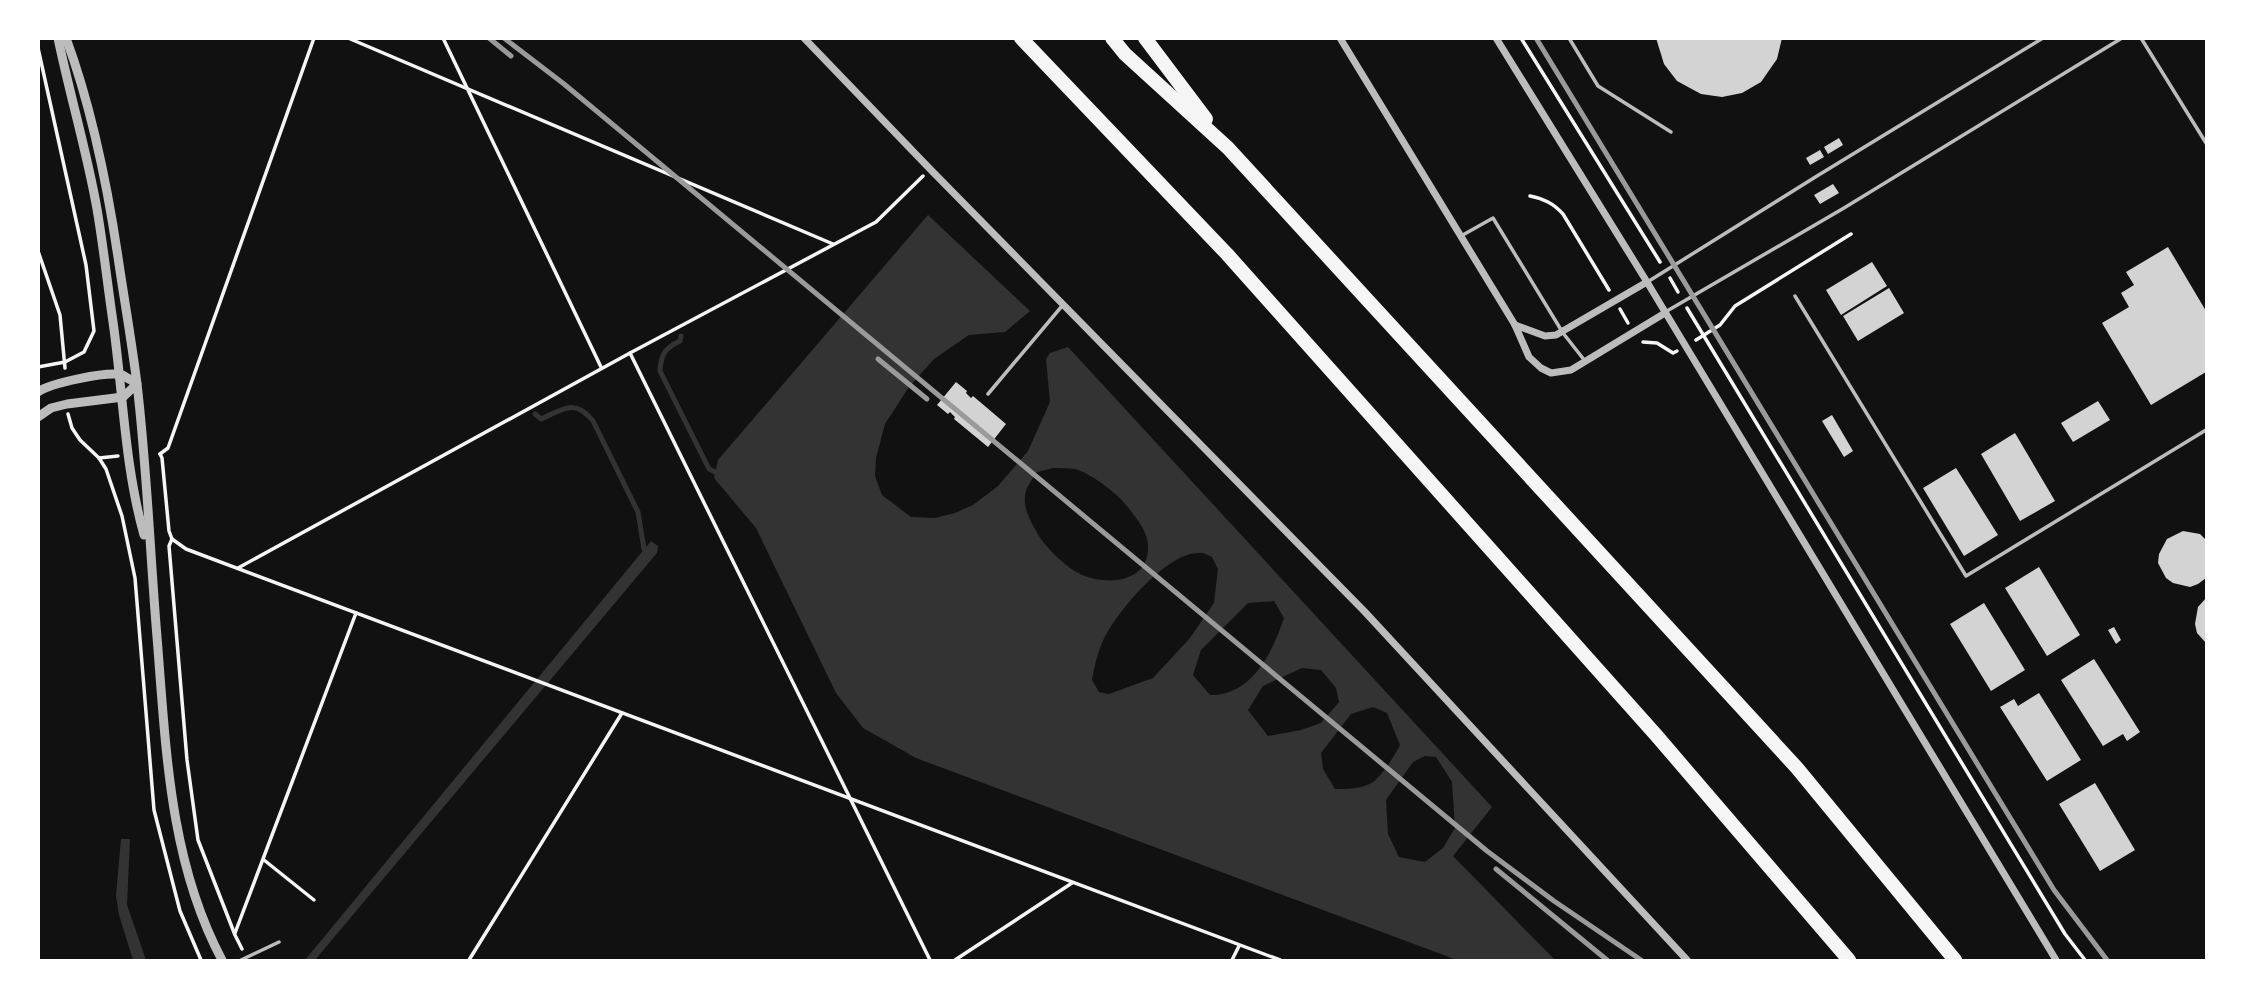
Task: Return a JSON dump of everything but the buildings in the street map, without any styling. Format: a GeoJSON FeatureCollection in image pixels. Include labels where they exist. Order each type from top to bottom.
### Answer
{"type":"FeatureCollection","features":[{"type":"Feature","properties":{"kind":"highway"},"geometry":{"type":"LineString","coordinates":[[1021,38],[1236,265],[1656,735],[1849,961]]}},
{"type":"Feature","properties":{"kind":"highway"},"geometry":{"type":"LineString","coordinates":[[1112,38],[1125,54],[1228,148],[1797,768],[1955,961]]}},
{"type":"Feature","properties":{"kind":"highway"},"geometry":{"type":"LineString","coordinates":[[1145,38],[1228,148]]}},
{"type":"Feature","properties":{"kind":"street"},"geometry":{"type":"LineString","coordinates":[[58,38],[97,209],[121,374],[136,505],[150,554]]}},
{"type":"Feature","properties":{"kind":"street"},"geometry":{"type":"LineString","coordinates":[[66,38],[93,126],[110,205],[137,384],[173,812],[195,899],[222,961]]}},
{"type":"Feature","properties":{"kind":"street"},"geometry":{"type":"LineString","coordinates":[[804,38],[1366,612],[1687,961]]}},
{"type":"Feature","properties":{"kind":"street"},"geometry":{"type":"LineString","coordinates":[[1340,38],[1515,325],[1529,357],[1541,368],[1551,373],[1571,370],[1665,313]]}},
{"type":"Feature","properties":{"kind":"street"},"geometry":{"type":"LineString","coordinates":[[1496,38],[1647,282],[2056,961]]}},
{"type":"Feature","properties":{"kind":"street"},"geometry":{"type":"LineString","coordinates":[[1515,325],[1545,337],[1563,333],[1647,282]]}},
{"type":"Feature","properties":{"kind":"street"},"geometry":{"type":"LineString","coordinates":[[38,392],[66,380],[121,374],[137,384]]}},
{"type":"Feature","properties":{"kind":"street"},"geometry":{"type":"LineString","coordinates":[[38,417],[51,408],[67,404],[123,397],[137,384]]}},
{"type":"Feature","properties":{"kind":"lane"},"geometry":{"type":"LineString","coordinates":[[1569,38],[1598,86],[1671,132]]}},
{"type":"Feature","properties":{"kind":"lane"},"geometry":{"type":"LineString","coordinates":[[1647,282],[2043,38]]}},
{"type":"Feature","properties":{"kind":"lane"},"geometry":{"type":"LineString","coordinates":[[1665,313],[1844,208],[2122,38]]}},
{"type":"Feature","properties":{"kind":"lane"},"geometry":{"type":"LineString","coordinates":[[2141,38],[2207,143]]}},
{"type":"Feature","properties":{"kind":"lane"},"geometry":{"type":"LineString","coordinates":[[1461,236],[1493,218],[1563,333],[1585,361]]}},
{"type":"Feature","properties":{"kind":"lane"},"geometry":{"type":"LineString","coordinates":[[1795,296],[1966,576],[2207,430]]}},
{"type":"Feature","properties":{"kind":"lane"},"geometry":{"type":"LineString","coordinates":[[988,394],[1064,304]]}},
{"type":"Feature","properties":{"kind":"lane"},"geometry":{"type":"LineString","coordinates":[[241,961],[279,942]]}},
{"type":"Feature","properties":{"kind":"path"},"geometry":{"type":"LineString","coordinates":[[247,958],[234,935],[198,840],[187,760],[169,546],[172,539],[167,519],[160,454],[168,448],[314,38]]}},
{"type":"Feature","properties":{"kind":"path"},"geometry":{"type":"LineString","coordinates":[[348,38],[833,244]]}},
{"type":"Feature","properties":{"kind":"path"},"geometry":{"type":"LineString","coordinates":[[443,38],[601,367]]}},
{"type":"Feature","properties":{"kind":"path"},"geometry":{"type":"LineString","coordinates":[[1521,38],[1666,271],[2065,934],[2085,961]]}},
{"type":"Feature","properties":{"kind":"path"},"geometry":{"type":"LineString","coordinates":[[38,48],[86,265],[94,331],[84,352],[65,362],[38,367]]}},
{"type":"Feature","properties":{"kind":"path"},"geometry":{"type":"LineString","coordinates":[[238,568],[601,367],[876,222],[930,169]]}},
{"type":"Feature","properties":{"kind":"path"},"geometry":{"type":"LineString","coordinates":[[1530,196],[1547,200],[1563,214],[1640,342],[1657,343],[1673,353],[1720,325],[1735,306],[1852,234]]}},
{"type":"Feature","properties":{"kind":"path"},"geometry":{"type":"LineString","coordinates":[[38,251],[60,315],[65,362]]}},
{"type":"Feature","properties":{"kind":"path"},"geometry":{"type":"LineString","coordinates":[[630,353],[930,961]]}},
{"type":"Feature","properties":{"kind":"path"},"geometry":{"type":"LineString","coordinates":[[172,539],[186,549],[1280,961]]}},
{"type":"Feature","properties":{"kind":"path"},"geometry":{"type":"LineString","coordinates":[[234,935],[356,613]]}},
{"type":"Feature","properties":{"kind":"path"},"geometry":{"type":"LineString","coordinates":[[469,961],[622,713]]}},
{"type":"Feature","properties":{"kind":"path"},"geometry":{"type":"LineString","coordinates":[[264,860],[314,900]]}},
{"type":"Feature","properties":{"kind":"path"},"geometry":{"type":"LineString","coordinates":[[955,961],[1072,883]]}},
{"type":"Feature","properties":{"kind":"path"},"geometry":{"type":"LineString","coordinates":[[1232,961],[1239,946]]}},
{"type":"Feature","properties":{"kind":"shaded area"},"geometry":{"type":"Polygon","coordinates":[[[928,215],[1030,311],[1005,332],[969,335],[934,359],[909,387],[885,424],[876,458],[875,476],[882,495],[911,517],[935,518],[973,505],[998,486],[1028,451],[1050,402],[1046,359],[1050,353],[1068,347],[1492,807],[1453,856],[1555,960],[1457,960],[916,758],[863,728],[836,693],[756,528],[714,478],[718,460],[928,215]],[[1053,468],[1037,472],[1026,491],[1026,509],[1039,536],[1058,558],[1082,575],[1103,580],[1125,578],[1141,568],[1146,559],[1147,538],[1120,498],[1082,471],[1053,468]],[[1193,553],[1175,561],[1150,580],[1116,619],[1102,643],[1095,666],[1092,680],[1099,692],[1109,694],[1153,678],[1190,638],[1214,603],[1218,569],[1212,557],[1193,553]],[[1274,601],[1248,603],[1201,650],[1193,675],[1210,695],[1238,688],[1249,680],[1266,658],[1284,618],[1274,601]],[[1302,668],[1263,686],[1248,710],[1268,736],[1321,723],[1339,702],[1336,688],[1321,670],[1302,668]],[[1373,707],[1351,714],[1321,753],[1323,769],[1335,789],[1354,788],[1377,779],[1400,745],[1387,713],[1373,707]],[[1425,756],[1413,762],[1386,800],[1388,834],[1399,857],[1425,862],[1443,848],[1455,828],[1452,782],[1436,757],[1425,756]]]}},
{"type":"Feature","properties":{"kind":"shaded area"},"geometry":{"type":"Polygon","coordinates":[[[651,541],[658,546],[657,553],[315,960],[305,960],[651,541]]]}},
{"type":"Feature","properties":{"kind":"shaded area"},"geometry":{"type":"Polygon","coordinates":[[[121,839],[130,839],[127,905],[146,960],[133,960],[119,915],[116,896],[121,839]]]}},
{"type":"Feature","properties":{"kind":"waterway"},"geometry":{"type":"LineString","coordinates":[[681,336],[680,341],[665,352],[660,371],[709,469],[715,472]]}},
{"type":"Feature","properties":{"kind":"waterway"},"geometry":{"type":"LineString","coordinates":[[535,414],[541,419],[562,409],[574,408],[593,421],[638,512],[644,549]]}},
{"type":"Feature","properties":{"kind":"railway"},"geometry":{"type":"LineString","coordinates":[[489,38],[511,56]]}},
{"type":"Feature","properties":{"kind":"railway"},"geometry":{"type":"LineString","coordinates":[[504,38],[564,84],[1487,851],[1554,901],[1641,960]]}},
{"type":"Feature","properties":{"kind":"railway"},"geometry":{"type":"LineString","coordinates":[[1536,38],[2054,890],[2107,960]]}},
{"type":"Feature","properties":{"kind":"railway"},"geometry":{"type":"LineString","coordinates":[[878,359],[927,399]]}},
{"type":"Feature","properties":{"kind":"railway"},"geometry":{"type":"LineString","coordinates":[[1496,869],[1607,960]]}}]}
